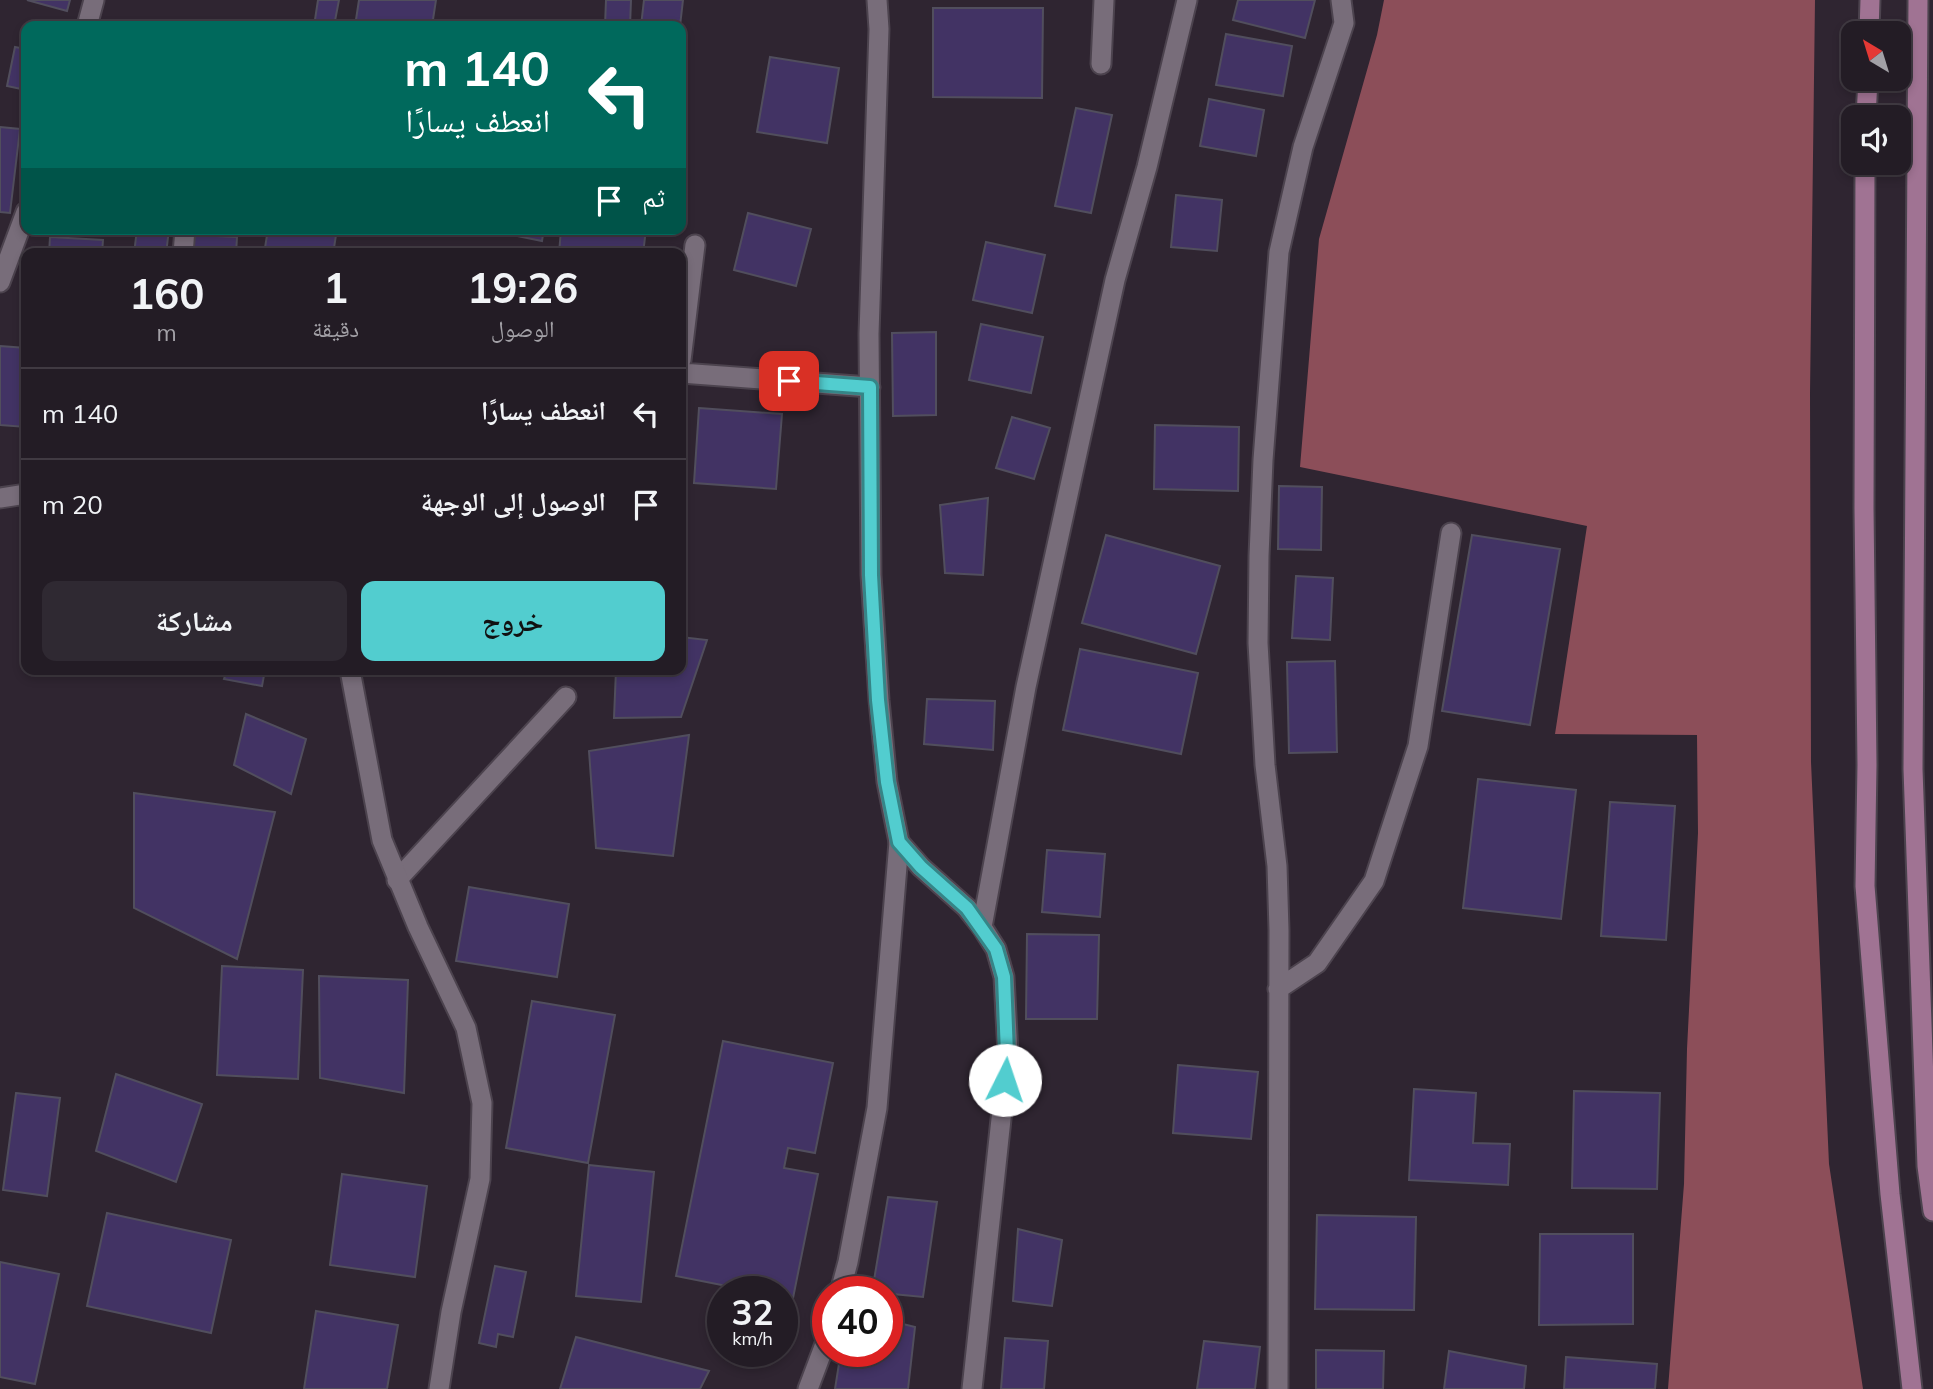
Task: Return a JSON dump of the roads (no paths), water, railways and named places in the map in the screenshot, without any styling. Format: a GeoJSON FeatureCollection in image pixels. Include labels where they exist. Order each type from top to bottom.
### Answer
{"type":"FeatureCollection","features":[{"type":"Feature","properties":{"kind":"main road"},"geometry":{"type":"LineString","coordinates":[[1869,21],[1870,0]]}},
{"type":"Feature","properties":{"kind":"main road"},"geometry":{"type":"LineString","coordinates":[[1918,0],[1913,769],[1927,1166],[1933,1211]]}},
{"type":"Feature","properties":{"kind":"main road"},"geometry":{"type":"LineString","coordinates":[[1865,175],[1865,886],[1890,1194],[1912,1389]]}},
{"type":"Feature","properties":{"kind":"street"},"geometry":{"type":"LineString","coordinates":[[88,21],[94,0]]}},
{"type":"Feature","properties":{"kind":"street"},"geometry":{"type":"LineString","coordinates":[[844,1276],[877,1108],[899,842],[887,782],[878,700],[871,575],[870,387],[879,29],[877,0]]}},
{"type":"Feature","properties":{"kind":"street"},"geometry":{"type":"LineString","coordinates":[[1101,64],[1104,0]]}},
{"type":"Feature","properties":{"kind":"street"},"geometry":{"type":"LineString","coordinates":[[1278,1389],[1277,866],[1265,765],[1258,643],[1263,460],[1279,252],[1303,147],[1344,23],[1341,0]]}},
{"type":"Feature","properties":{"kind":"street"},"geometry":{"type":"LineString","coordinates":[[982,926],[1026,687],[1115,280],[1147,167],[1188,1]]}},
{"type":"Feature","properties":{"kind":"street"},"geometry":{"type":"LineString","coordinates":[[0,282],[21,225]]}},
{"type":"Feature","properties":{"kind":"street"},"geometry":{"type":"LineString","coordinates":[[686,319],[695,246]]}},
{"type":"Feature","properties":{"kind":"street"},"geometry":{"type":"LineString","coordinates":[[686,373],[870,387]]}},
{"type":"Feature","properties":{"kind":"street"},"geometry":{"type":"LineString","coordinates":[[0,498],[21,495]]}},
{"type":"Feature","properties":{"kind":"street"},"geometry":{"type":"LineString","coordinates":[[1278,989],[1317,963],[1374,881],[1418,746],[1451,533]]}},
{"type":"Feature","properties":{"kind":"street"},"geometry":{"type":"LineString","coordinates":[[351,675],[382,840],[397,880],[467,1028],[482,1103],[480,1179],[451,1312],[439,1389]]}},
{"type":"Feature","properties":{"kind":"street"},"geometry":{"type":"LineString","coordinates":[[397,880],[566,697]]}},
{"type":"Feature","properties":{"kind":"street"},"geometry":{"type":"LineString","coordinates":[[899,842],[982,926],[996,949],[1004,977],[1007,1054],[972,1389]]}},
{"type":"Feature","properties":{"kind":"street"},"geometry":{"type":"LineString","coordinates":[[808,1389],[816,1367]]}}]}
